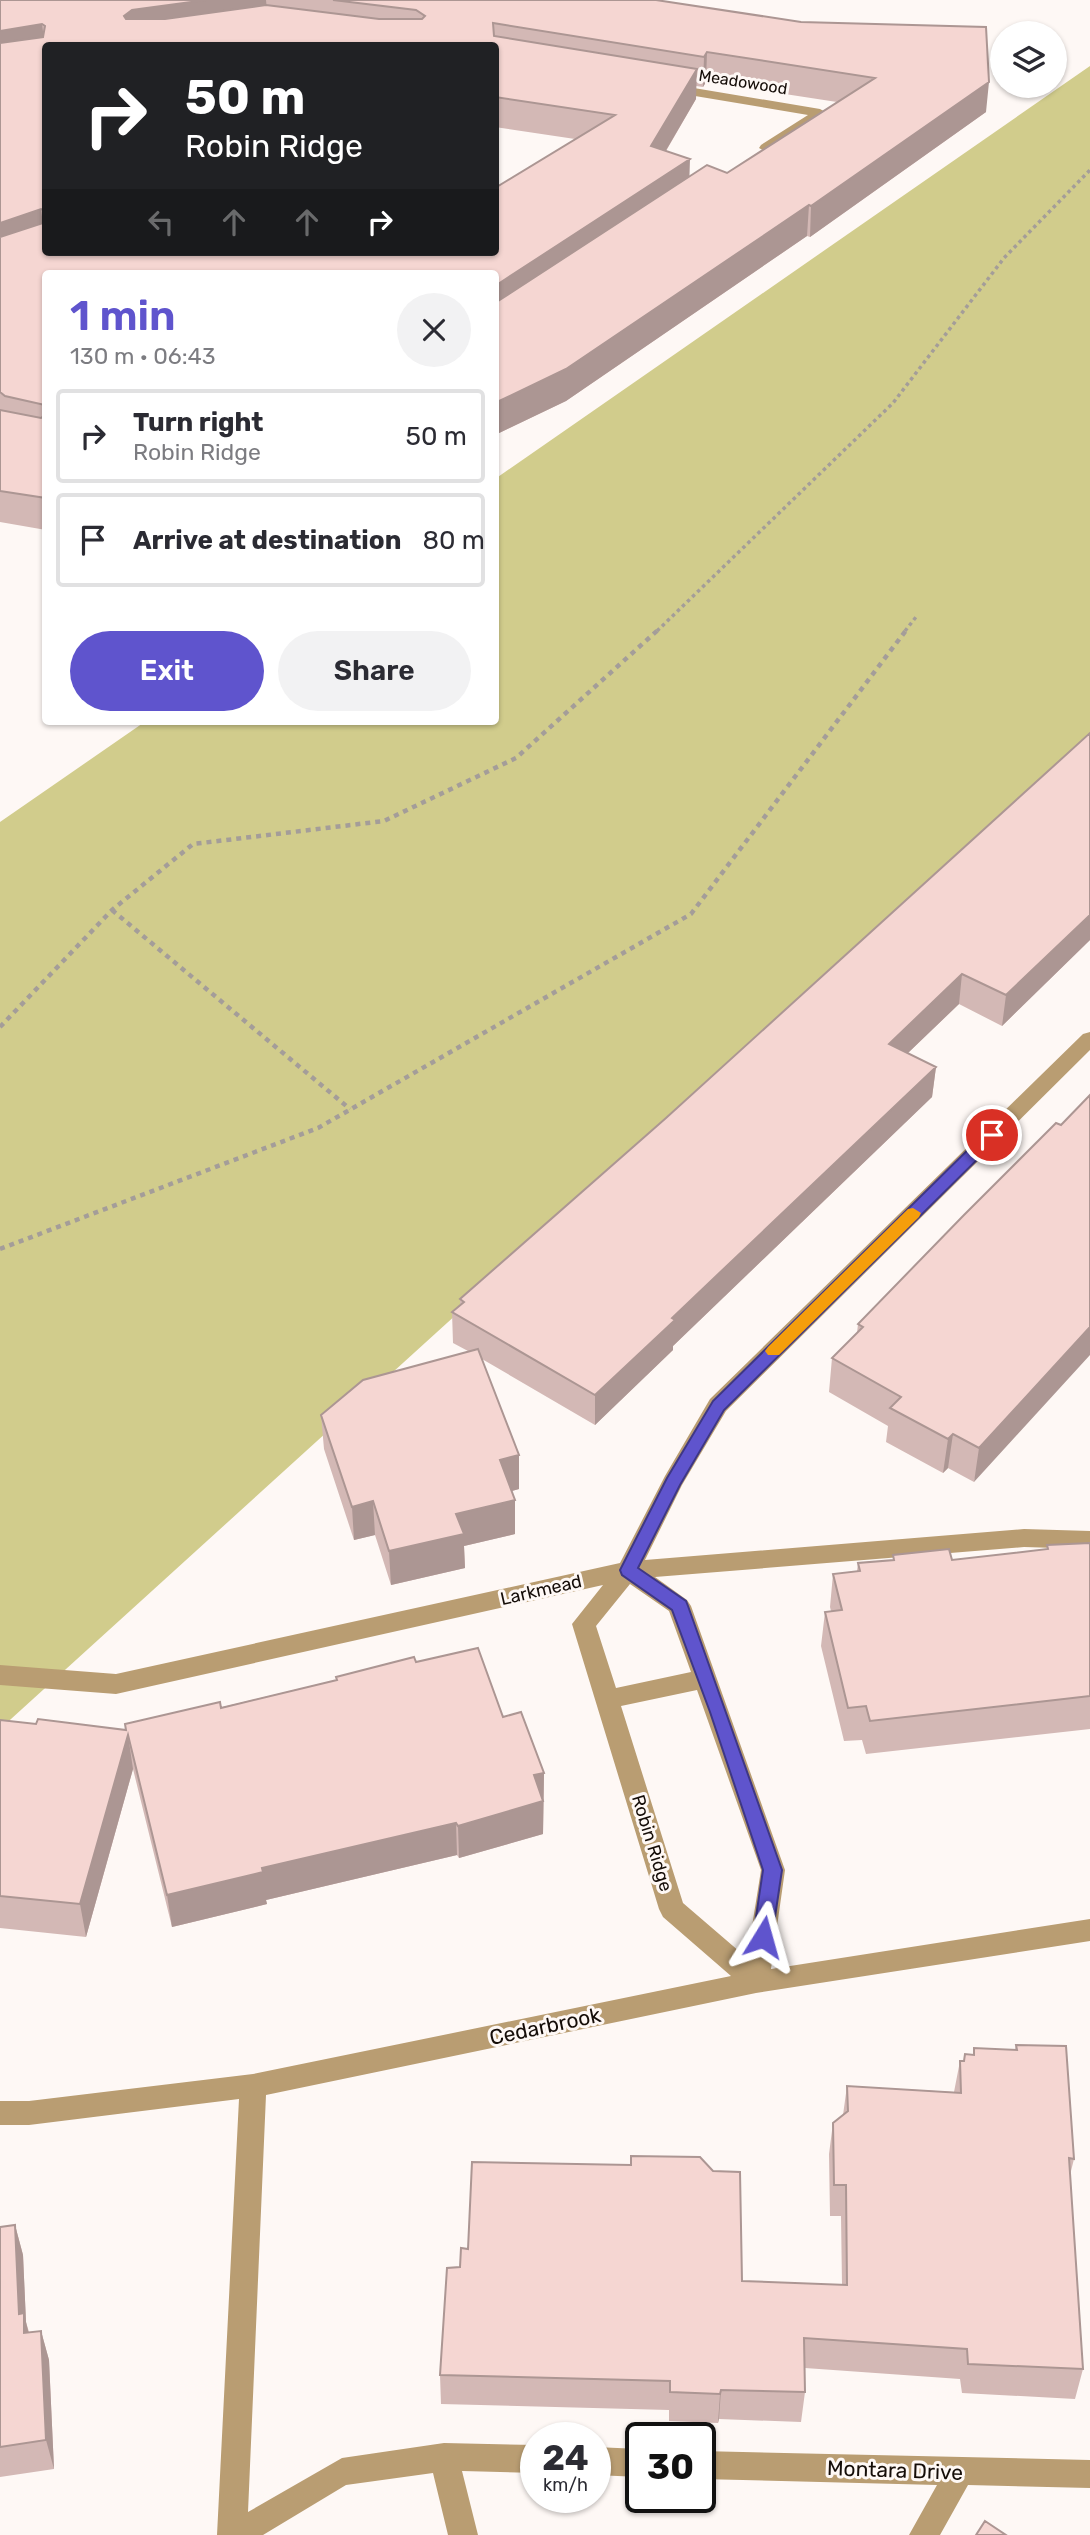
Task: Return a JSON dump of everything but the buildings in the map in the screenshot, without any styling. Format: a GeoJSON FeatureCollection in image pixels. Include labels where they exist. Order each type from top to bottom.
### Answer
{"type":"FeatureCollection","features":[{"type":"Feature","properties":{"kind":"street","name":"Meadowood"},"geometry":{"type":"LineString","coordinates":[[658,86],[820,113],[750,159]]}},
{"type":"Feature","properties":{"kind":"street","name":"Robin Ridge"},"geometry":{"type":"LineString","coordinates":[[756,1982],[672,1909],[584,1624],[628,1570],[673,1482],[718,1405],[1090,1039]]}},
{"type":"Feature","properties":{"kind":"street","name":"Larkmead"},"geometry":{"type":"LineString","coordinates":[[0,1675],[117,1684],[628,1570],[1024,1538],[1090,1540]]}},
{"type":"Feature","properties":{"kind":"street"},"geometry":{"type":"LineString","coordinates":[[628,1570],[679,1606],[773,1870],[756,1982]]}},
{"type":"Feature","properties":{"kind":"street"},"geometry":{"type":"LineString","coordinates":[[608,1699],[706,1678]]}},
{"type":"Feature","properties":{"kind":"street","name":"Cedarbrook"},"geometry":{"type":"LineString","coordinates":[[0,2113],[29,2113],[253,2086],[756,1982],[1090,1930]]}},
{"type":"Feature","properties":{"kind":"street"},"geometry":{"type":"LineString","coordinates":[[234,2535],[253,2086]]}},
{"type":"Feature","properties":{"kind":"street"},"geometry":{"type":"LineString","coordinates":[[234,2535],[342,2472],[444,2457],[520,2459]]}},
{"type":"Feature","properties":{"kind":"street"},"geometry":{"type":"LineString","coordinates":[[444,2457],[463,2535]]}},
{"type":"Feature","properties":{"kind":"street","name":"Montara Drive"},"geometry":{"type":"LineString","coordinates":[[716,2465],[1090,2474]]}},
{"type":"Feature","properties":{"kind":"street"},"geometry":{"type":"LineString","coordinates":[[924,2535],[959,2473]]}},
{"type":"Feature","properties":{"kind":"path"},"geometry":{"type":"LineString","coordinates":[[0,1027],[112,910],[193,844],[384,821],[516,758],[628,659],[893,403],[1004,258],[1090,170]]}},
{"type":"Feature","properties":{"kind":"path"},"geometry":{"type":"LineString","coordinates":[[0,1249],[318,1128],[691,914],[916,617]]}},
{"type":"Feature","properties":{"kind":"path"},"geometry":{"type":"LineString","coordinates":[[112,910],[350,1110]]}},
{"type":"Feature","properties":{"kind":"shaded area"},"geometry":{"type":"Polygon","coordinates":[[[1090,66],[1090,739],[0,1729],[0,822],[140,725],[499,725],[499,476],[1044,98],[1067,98],[1067,82],[1090,66]]]}},
{"type":"Feature","properties":{"kind":"slow traffic"},"geometry":{"type":"LineString","coordinates":[[773,1351],[913,1213]]}},
{"type":"Feature","properties":{"kind":"route"},"geometry":{"type":"LineString","coordinates":[[763,1937],[773,1870],[719,1712],[679,1606],[628,1570],[673,1482],[718,1405],[992,1135]]}}]}
